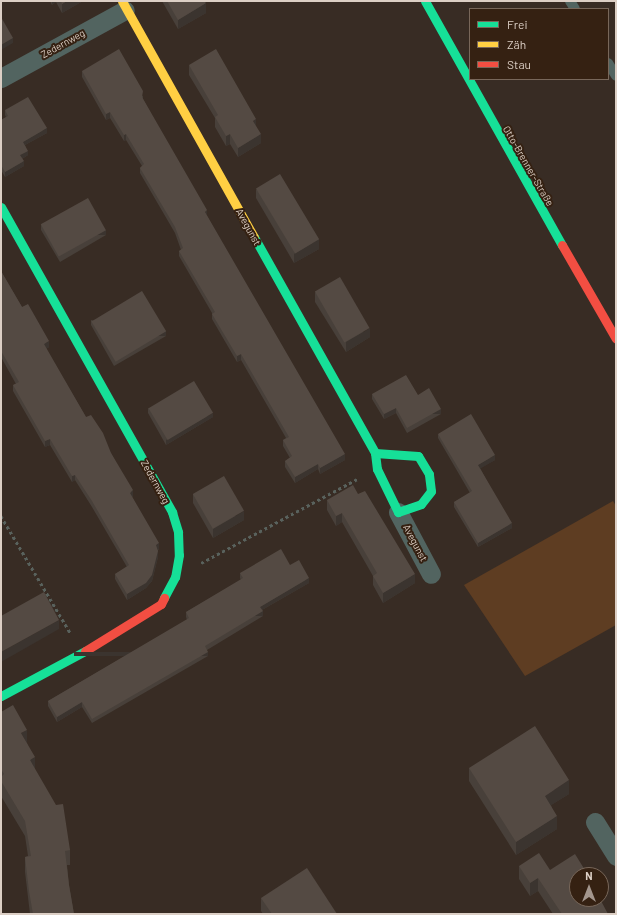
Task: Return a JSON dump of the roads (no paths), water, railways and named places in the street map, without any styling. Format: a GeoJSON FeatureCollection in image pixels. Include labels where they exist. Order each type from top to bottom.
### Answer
{"type":"FeatureCollection","features":[{"type":"Feature","properties":{"kind":"street","name":"Otto-Brenner-Straße"},"geometry":{"type":"LineString","coordinates":[[426,1],[499,137],[616,339]]}},
{"type":"Feature","properties":{"kind":"street","name":"Zedernweg"},"geometry":{"type":"LineString","coordinates":[[1,78],[124,6]]}},
{"type":"Feature","properties":{"kind":"street","name":"Avegunst"},"geometry":{"type":"LineString","coordinates":[[124,6],[375,453],[377,468],[398,512],[432,574]]}},
{"type":"Feature","properties":{"kind":"street","name":"Zedernweg"},"geometry":{"type":"LineString","coordinates":[[1,207],[172,512],[178,532],[179,555],[175,577],[161,604],[82,653],[1,696]]}},
{"type":"Feature","properties":{"kind":"street","name":"Avegunst"},"geometry":{"type":"LineString","coordinates":[[375,453],[400,453],[418,456],[429,474],[431,491],[420,504],[398,512]]}},
{"type":"Feature","properties":{"kind":"street"},"geometry":{"type":"LineString","coordinates":[[595,822],[616,856]]}},
{"type":"Feature","properties":{"kind":"lane"},"geometry":{"type":"LineString","coordinates":[[609,65],[616,76]]}}]}
